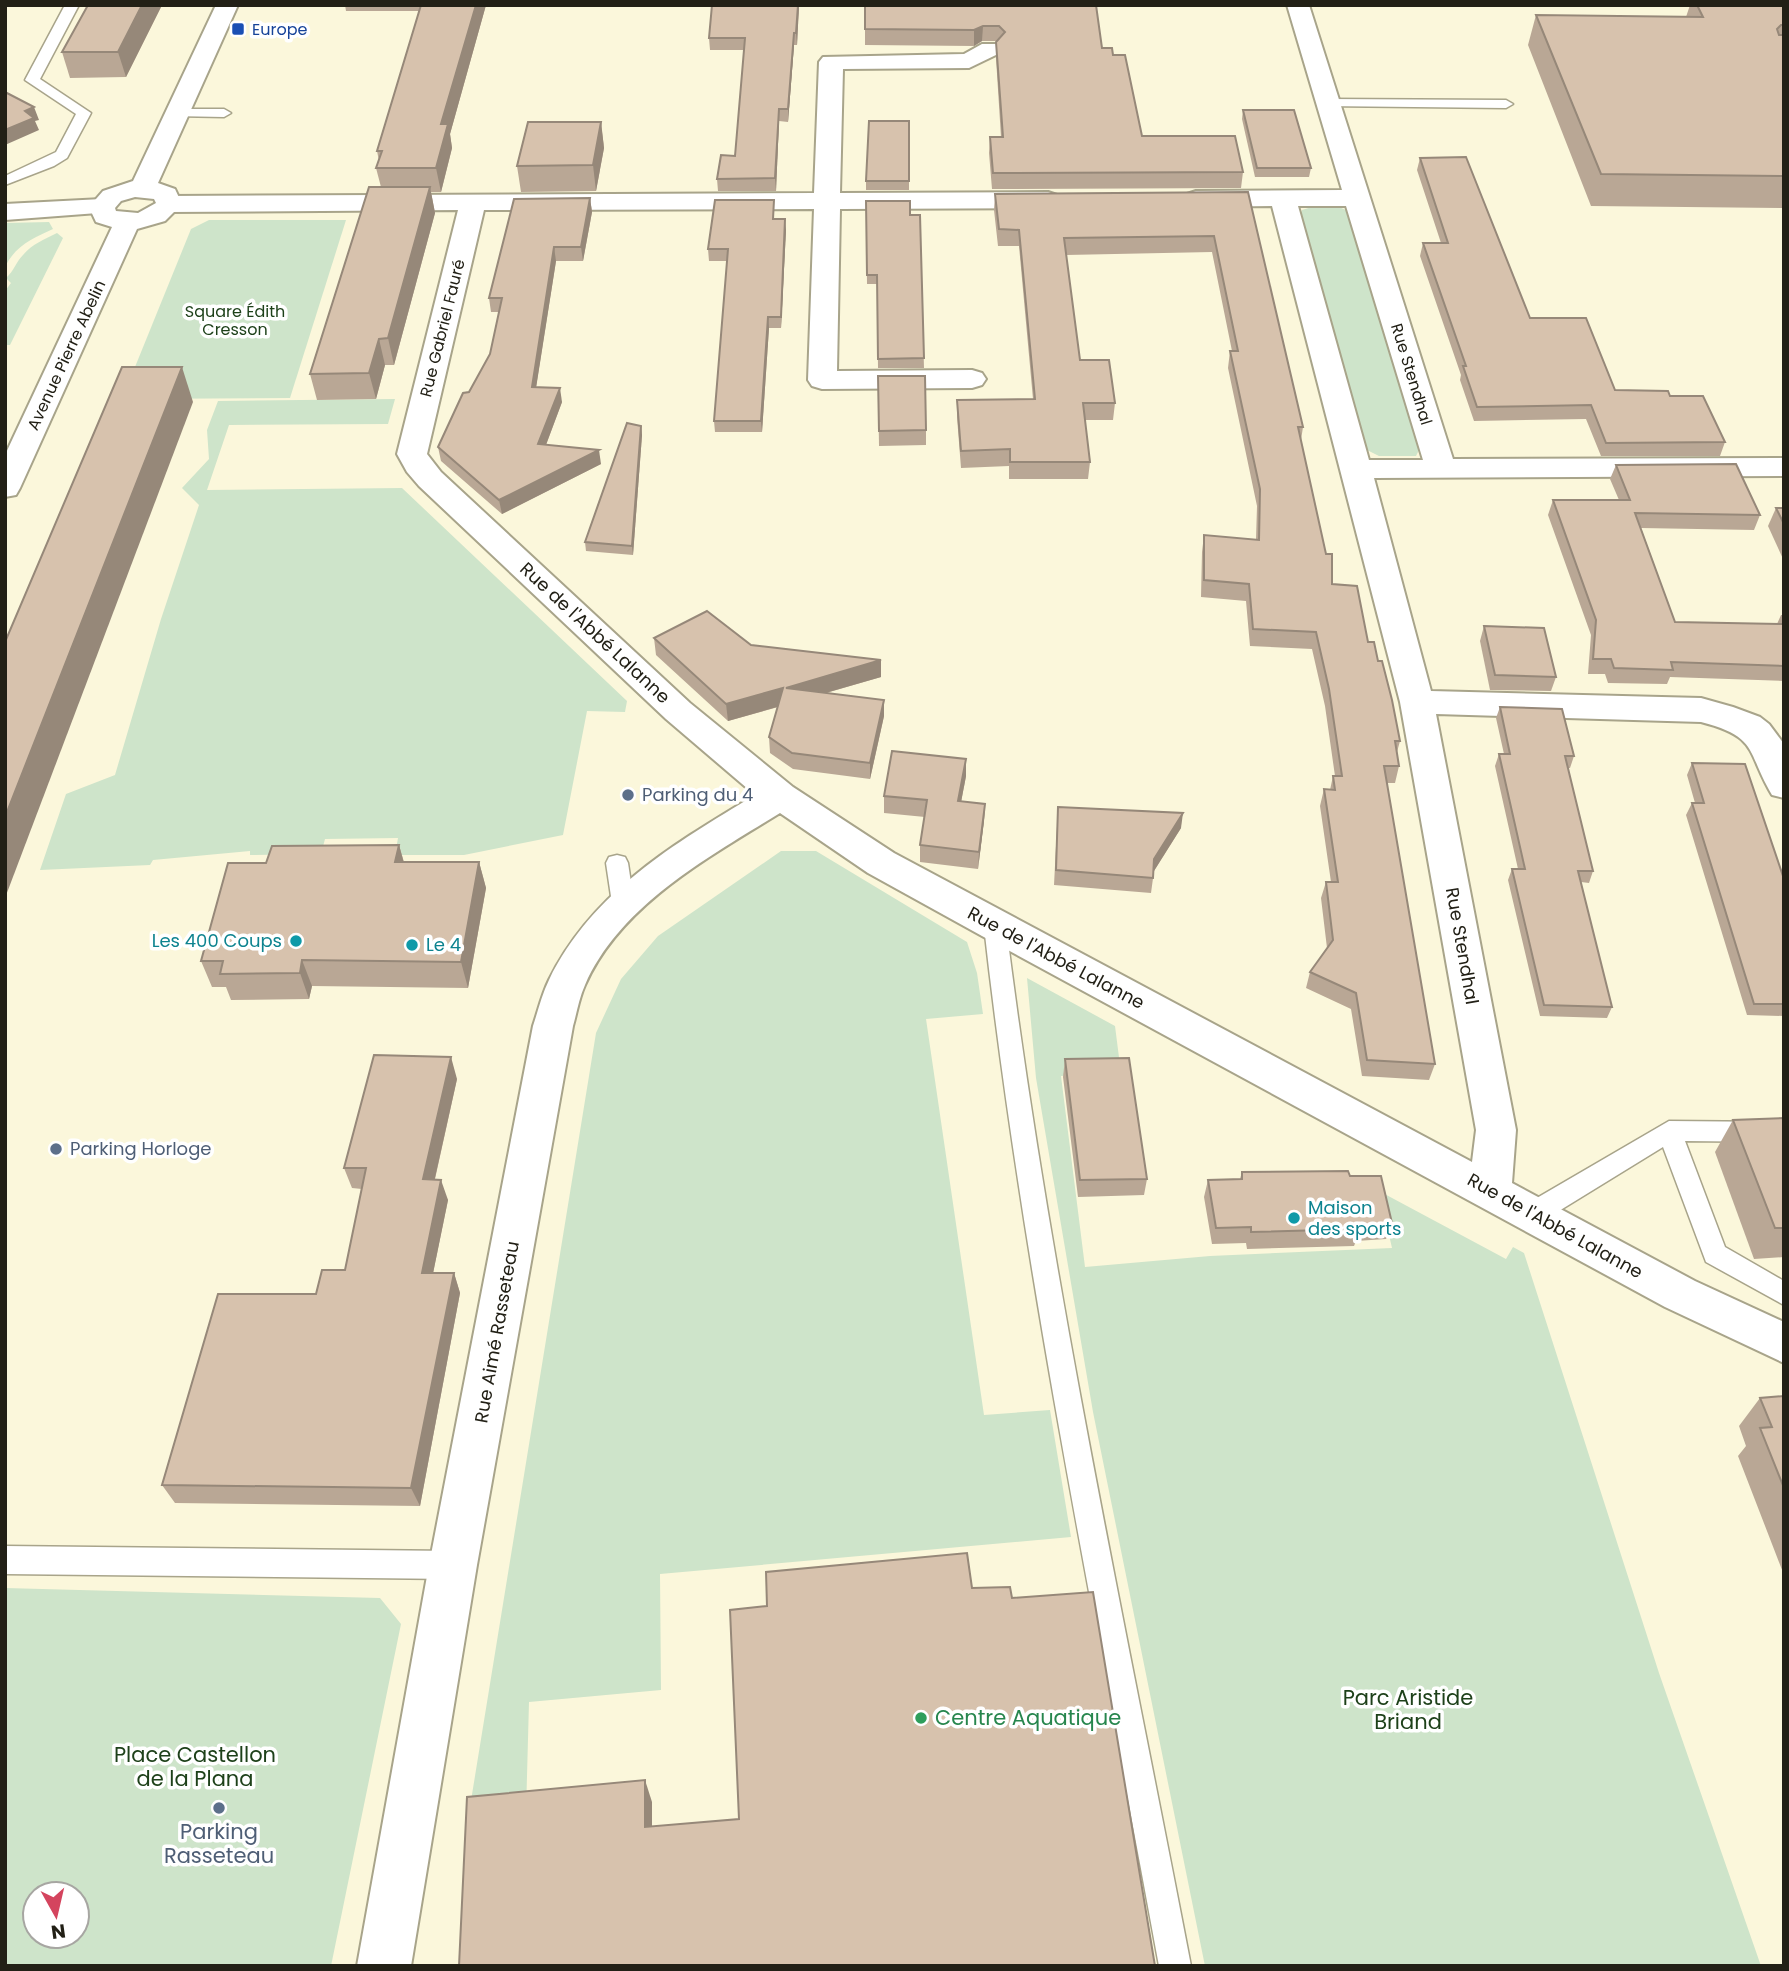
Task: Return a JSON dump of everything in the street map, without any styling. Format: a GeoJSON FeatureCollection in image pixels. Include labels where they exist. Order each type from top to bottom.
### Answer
{"type":"FeatureCollection","features":[{"type":"Feature","properties":{"kind":"street"},"geometry":{"type":"LineString","coordinates":[[143,188],[227,5]]}},
{"type":"Feature","properties":{"kind":"street","name":"Rue Stendhal"},"geometry":{"type":"LineString","coordinates":[[1297,5],[1441,468]]}},
{"type":"Feature","properties":{"kind":"street"},"geometry":{"type":"LineString","coordinates":[[972,379],[821,380],[831,62],[969,61],[990,49]]}},
{"type":"Feature","properties":{"kind":"street"},"geometry":{"type":"LineString","coordinates":[[5,212],[102,207],[112,196],[143,188],[166,194],[169,204]]}},
{"type":"Feature","properties":{"kind":"street","name":"Rue Stendhal"},"geometry":{"type":"LineString","coordinates":[[1283,198],[1417,702],[1496,1130],[1490,1191]]}},
{"type":"Feature","properties":{"kind":"street"},"geometry":{"type":"LineString","coordinates":[[1168,199],[1357,198]]}},
{"type":"Feature","properties":{"kind":"street"},"geometry":{"type":"LineString","coordinates":[[102,207],[105,216],[127,222],[158,215],[169,204],[1072,200]]}},
{"type":"Feature","properties":{"kind":"street","name":"Rue Gabriel Fauré"},"geometry":{"type":"LineString","coordinates":[[412,454],[473,203]]}},
{"type":"Feature","properties":{"kind":"street","name":"Avenue Pierre Abelin"},"geometry":{"type":"LineString","coordinates":[[5,488],[127,222]]}},
{"type":"Feature","properties":{"kind":"street","name":"Rue de l'Abbé Lalanne"},"geometry":{"type":"LineString","coordinates":[[412,454],[418,466],[430,479],[678,711],[780,796],[881,863],[1680,1294],[1784,1343]]}},
{"type":"Feature","properties":{"kind":"street"},"geometry":{"type":"LineString","coordinates":[[1356,468],[1784,467]]}},
{"type":"Feature","properties":{"kind":"street"},"geometry":{"type":"LineString","coordinates":[[1417,702],[1701,710],[1735,719],[1757,731],[1769,745],[1784,786]]}},
{"type":"Feature","properties":{"kind":"street","name":"Rue Aimé Rasseteau"},"geometry":{"type":"LineString","coordinates":[[384,1966],[453,1565],[553,1026],[568,981],[594,937],[620,883],[660,872],[780,796]]}},
{"type":"Feature","properties":{"kind":"lane"},"geometry":{"type":"LineString","coordinates":[[5,181],[62,155],[84,113],[32,80],[72,5]]}},
{"type":"Feature","properties":{"kind":"lane"},"geometry":{"type":"LineString","coordinates":[[1327,103],[1506,103]]}},
{"type":"Feature","properties":{"kind":"lane"},"geometry":{"type":"LineString","coordinates":[[177,113],[224,113]]}},
{"type":"Feature","properties":{"kind":"lane"},"geometry":{"type":"LineString","coordinates":[[995,926],[1011,1061],[1072,1414],[1174,1966]]}},
{"type":"Feature","properties":{"kind":"lane"},"geometry":{"type":"LineString","coordinates":[[1669,1131],[1715,1254],[1784,1294]]}},
{"type":"Feature","properties":{"kind":"lane"},"geometry":{"type":"LineString","coordinates":[[1532,1214],[1669,1131],[1784,1132]]}},
{"type":"Feature","properties":{"kind":"lane"},"geometry":{"type":"LineString","coordinates":[[5,1560],[453,1565]]}},
{"type":"Feature","properties":{"kind":"green space"},"geometry":{"type":"Polygon","coordinates":[[[1337,206],[1348,211],[1420,448],[1416,456],[1379,456],[1365,449],[1301,213],[1302,210],[1312,207],[1337,206]]]}},
{"type":"Feature","properties":{"kind":"green space","name":"Square Édith Cresson"},"geometry":{"type":"Polygon","coordinates":[[[209,220],[346,220],[290,398],[122,399],[191,229],[209,220]]]}},
{"type":"Feature","properties":{"kind":"green space"},"geometry":{"type":"Polygon","coordinates":[[[49,222],[53,229],[19,248],[5,267],[5,223],[49,222]]]}},
{"type":"Feature","properties":{"kind":"green space"},"geometry":{"type":"Polygon","coordinates":[[[57,233],[63,238],[10,345],[5,345],[5,291],[11,283],[6,278],[27,251],[57,233]]]}},
{"type":"Feature","properties":{"kind":"green space"},"geometry":{"type":"Polygon","coordinates":[[[395,399],[388,424],[229,425],[207,490],[402,488],[627,701],[625,712],[587,711],[563,835],[464,855],[395,855],[398,838],[325,839],[321,854],[250,855],[250,851],[153,860],[150,865],[40,870],[66,794],[115,775],[161,619],[199,505],[182,488],[209,459],[207,430],[218,401],[395,399]]]}},
{"type":"Feature","properties":{"kind":"green space"},"geometry":{"type":"Polygon","coordinates":[[[781,851],[816,851],[967,942],[977,973],[983,1014],[926,1019],[984,1415],[1050,1410],[1071,1537],[660,1574],[661,1690],[529,1702],[526,1813],[468,1819],[596,1033],[621,979],[658,936],[781,851]]]}},
{"type":"Feature","properties":{"kind":"green space","name":"Parc Aristide Briand"},"geometry":{"type":"Polygon","coordinates":[[[1027,978],[1115,1026],[1121,1073],[1061,1076],[1085,1267],[1210,1256],[1392,1248],[1379,1191],[1506,1259],[1513,1247],[1524,1253],[1659,1673],[1761,1966],[1205,1966],[1093,1412],[1036,1078],[1027,978]]]}},
{"type":"Feature","properties":{"kind":"green space","name":"Place Castellon de la Plana"},"geometry":{"type":"Polygon","coordinates":[[[5,1588],[380,1598],[401,1624],[331,1966],[5,1966],[5,1588]]]}},
{"type":"Feature","properties":{"kind":"building"},"geometry":{"type":"Polygon","coordinates":[[[88,5],[142,5],[118,52],[62,52],[88,5]]]}},
{"type":"Feature","properties":{"kind":"building"},"geometry":{"type":"Polygon","coordinates":[[[421,5],[476,5],[441,124],[448,124],[436,168],[376,168],[382,151],[377,151],[421,5]]]}},
{"type":"Feature","properties":{"kind":"building"},"geometry":{"type":"Polygon","coordinates":[[[712,5],[798,5],[788,109],[779,109],[775,178],[717,179],[721,155],[735,156],[745,38],[709,38],[712,5]]]}},
{"type":"Feature","properties":{"kind":"building"},"geometry":{"type":"Polygon","coordinates":[[[865,5],[1096,5],[1102,48],[1112,48],[1113,55],[1125,55],[1142,136],[1235,136],[1243,172],[993,173],[990,137],[1003,137],[996,42],[1005,32],[999,26],[983,26],[974,30],[865,29],[865,5]]]}},
{"type":"Feature","properties":{"kind":"building"},"geometry":{"type":"Polygon","coordinates":[[[1697,5],[1784,5],[1784,25],[1777,29],[1779,35],[1784,35],[1784,176],[1601,174],[1536,15],[1703,17],[1697,5]]]}},
{"type":"Feature","properties":{"kind":"building"},"geometry":{"type":"Polygon","coordinates":[[[5,92],[34,107],[25,111],[34,118],[5,130],[5,92]]]}},
{"type":"Feature","properties":{"kind":"building"},"geometry":{"type":"Polygon","coordinates":[[[1243,110],[1294,110],[1311,168],[1257,168],[1243,110]]]}},
{"type":"Feature","properties":{"kind":"building"},"geometry":{"type":"Polygon","coordinates":[[[869,121],[909,121],[909,181],[866,181],[869,121]]]}},
{"type":"Feature","properties":{"kind":"building"},"geometry":{"type":"Polygon","coordinates":[[[528,122],[601,122],[593,165],[517,166],[528,122]]]}},
{"type":"Feature","properties":{"kind":"building"},"geometry":{"type":"Polygon","coordinates":[[[1466,157],[1530,318],[1586,318],[1615,390],[1668,391],[1670,396],[1703,396],[1725,442],[1606,443],[1591,405],[1477,407],[1463,366],[1466,366],[1423,243],[1448,243],[1420,158],[1466,157]]]}},
{"type":"Feature","properties":{"kind":"building"},"geometry":{"type":"Polygon","coordinates":[[[369,187],[430,187],[388,338],[379,339],[369,373],[310,374],[369,187]]]}},
{"type":"Feature","properties":{"kind":"building"},"geometry":{"type":"Polygon","coordinates":[[[1248,192],[1303,427],[1298,427],[1326,554],[1332,554],[1332,584],[1357,586],[1368,642],[1374,642],[1378,661],[1382,661],[1392,700],[1400,741],[1395,741],[1399,766],[1384,766],[1435,1064],[1367,1060],[1356,993],[1310,972],[1333,940],[1326,882],[1338,882],[1324,789],[1335,790],[1333,776],[1342,776],[1329,689],[1316,632],[1253,629],[1249,584],[1204,580],[1204,535],[1259,540],[1260,489],[1230,351],[1238,351],[1214,236],[1064,238],[1080,360],[1109,360],[1115,403],[1083,403],[1090,462],[1010,462],[1010,449],[961,451],[957,400],[1035,399],[1019,230],[999,229],[995,194],[1248,192]]]}},
{"type":"Feature","properties":{"kind":"building"},"geometry":{"type":"Polygon","coordinates":[[[590,198],[581,247],[554,247],[532,387],[560,388],[538,444],[599,450],[499,500],[438,447],[463,393],[469,392],[490,354],[502,298],[489,298],[514,199],[590,198]]]}},
{"type":"Feature","properties":{"kind":"building"},"geometry":{"type":"Polygon","coordinates":[[[715,200],[774,200],[773,219],[785,219],[781,317],[768,317],[761,421],[714,421],[728,249],[708,249],[715,200]]]}},
{"type":"Feature","properties":{"kind":"building"},"geometry":{"type":"Polygon","coordinates":[[[866,201],[910,201],[910,215],[920,215],[924,358],[878,359],[877,275],[867,275],[866,201]]]}},
{"type":"Feature","properties":{"kind":"building"},"geometry":{"type":"Polygon","coordinates":[[[122,367],[182,367],[5,817],[5,642],[122,367]]]}},
{"type":"Feature","properties":{"kind":"building"},"geometry":{"type":"Polygon","coordinates":[[[878,376],[925,376],[926,430],[879,431],[878,376]]]}},
{"type":"Feature","properties":{"kind":"building"},"geometry":{"type":"Polygon","coordinates":[[[627,423],[641,426],[632,546],[585,542],[627,423]]]}},
{"type":"Feature","properties":{"kind":"building"},"geometry":{"type":"Polygon","coordinates":[[[1736,464],[1760,515],[1635,513],[1675,622],[1784,624],[1784,666],[1671,662],[1673,670],[1614,668],[1611,659],[1593,659],[1596,620],[1553,500],[1630,500],[1616,465],[1736,464]]]}},
{"type":"Feature","properties":{"kind":"building"},"geometry":{"type":"Polygon","coordinates":[[[1776,508],[1784,508],[1784,524],[1776,508]]]}},
{"type":"Feature","properties":{"kind":"building"},"geometry":{"type":"Polygon","coordinates":[[[707,611],[751,645],[881,660],[786,688],[884,700],[870,763],[792,753],[769,737],[783,688],[726,704],[654,638],[707,611]]]}},
{"type":"Feature","properties":{"kind":"building"},"geometry":{"type":"Polygon","coordinates":[[[1484,626],[1544,628],[1556,677],[1495,675],[1484,626]]]}},
{"type":"Feature","properties":{"kind":"building"},"geometry":{"type":"Polygon","coordinates":[[[1500,707],[1562,709],[1574,756],[1565,756],[1593,871],[1578,871],[1612,1007],[1544,1005],[1512,869],[1525,869],[1499,754],[1510,754],[1500,707]]]}},
{"type":"Feature","properties":{"kind":"building"},"geometry":{"type":"Polygon","coordinates":[[[892,751],[966,759],[958,801],[985,804],[979,852],[920,845],[927,800],[884,796],[892,751]]]}},
{"type":"Feature","properties":{"kind":"building"},"geometry":{"type":"Polygon","coordinates":[[[1692,763],[1745,764],[1784,879],[1784,1004],[1754,1004],[1692,803],[1704,803],[1692,763]]]}},
{"type":"Feature","properties":{"kind":"building"},"geometry":{"type":"Polygon","coordinates":[[[1058,807],[1183,813],[1154,859],[1153,878],[1056,870],[1058,807]]]}},
{"type":"Feature","properties":{"kind":"building","name":"Le 4"},"geometry":{"type":"Polygon","coordinates":[[[399,845],[395,862],[479,862],[461,962],[302,960],[300,973],[220,974],[223,961],[201,961],[228,863],[266,863],[272,846],[399,845]]]}},
{"type":"Feature","properties":{"kind":"building"},"geometry":{"type":"Polygon","coordinates":[[[374,1055],[451,1057],[423,1179],[441,1180],[422,1273],[454,1273],[411,1488],[162,1485],[218,1294],[316,1294],[322,1270],[345,1270],[366,1168],[344,1168],[374,1055]]]}},
{"type":"Feature","properties":{"kind":"building"},"geometry":{"type":"Polygon","coordinates":[[[1129,1058],[1147,1179],[1080,1180],[1065,1059],[1129,1058]]]}},
{"type":"Feature","properties":{"kind":"building"},"geometry":{"type":"Polygon","coordinates":[[[1784,1118],[1784,1228],[1775,1228],[1733,1120],[1784,1118]]]}},
{"type":"Feature","properties":{"kind":"building","name":"Maison des sports"},"geometry":{"type":"Polygon","coordinates":[[[1348,1171],[1350,1176],[1381,1176],[1392,1223],[1358,1225],[1360,1229],[1251,1232],[1251,1227],[1216,1228],[1208,1180],[1242,1179],[1242,1172],[1348,1171]]]}},
{"type":"Feature","properties":{"kind":"building"},"geometry":{"type":"Polygon","coordinates":[[[1784,1396],[1784,1488],[1760,1428],[1772,1427],[1760,1398],[1784,1396]]]}},
{"type":"Feature","properties":{"kind":"building","name":"Centre Aquatique"},"geometry":{"type":"Polygon","coordinates":[[[967,1553],[972,1588],[1010,1587],[1012,1598],[1093,1592],[1155,1966],[459,1966],[467,1797],[645,1780],[645,1827],[739,1819],[730,1610],[767,1606],[766,1572],[967,1553]]]}},
{"type":"Feature","properties":{"kind":"place","name":"Europe"},"geometry":{"type":"Point","coordinates":[238,29]}},
{"type":"Feature","properties":{"kind":"place","name":"Parking du 4"},"geometry":{"type":"Point","coordinates":[628,795]}},
{"type":"Feature","properties":{"kind":"place","name":"Les 400 Coups"},"geometry":{"type":"Point","coordinates":[296,941]}},
{"type":"Feature","properties":{"kind":"place","name":"Le 4"},"geometry":{"type":"Point","coordinates":[412,945]}},
{"type":"Feature","properties":{"kind":"place","name":"Parking Horloge"},"geometry":{"type":"Point","coordinates":[56,1149]}},
{"type":"Feature","properties":{"kind":"place","name":"Maison des sports"},"geometry":{"type":"Point","coordinates":[1294,1218]}},
{"type":"Feature","properties":{"kind":"place","name":"Centre Aquatique"},"geometry":{"type":"Point","coordinates":[921,1718]}},
{"type":"Feature","properties":{"kind":"place","name":"Parking Rasseteau"},"geometry":{"type":"Point","coordinates":[219,1808]}}]}
